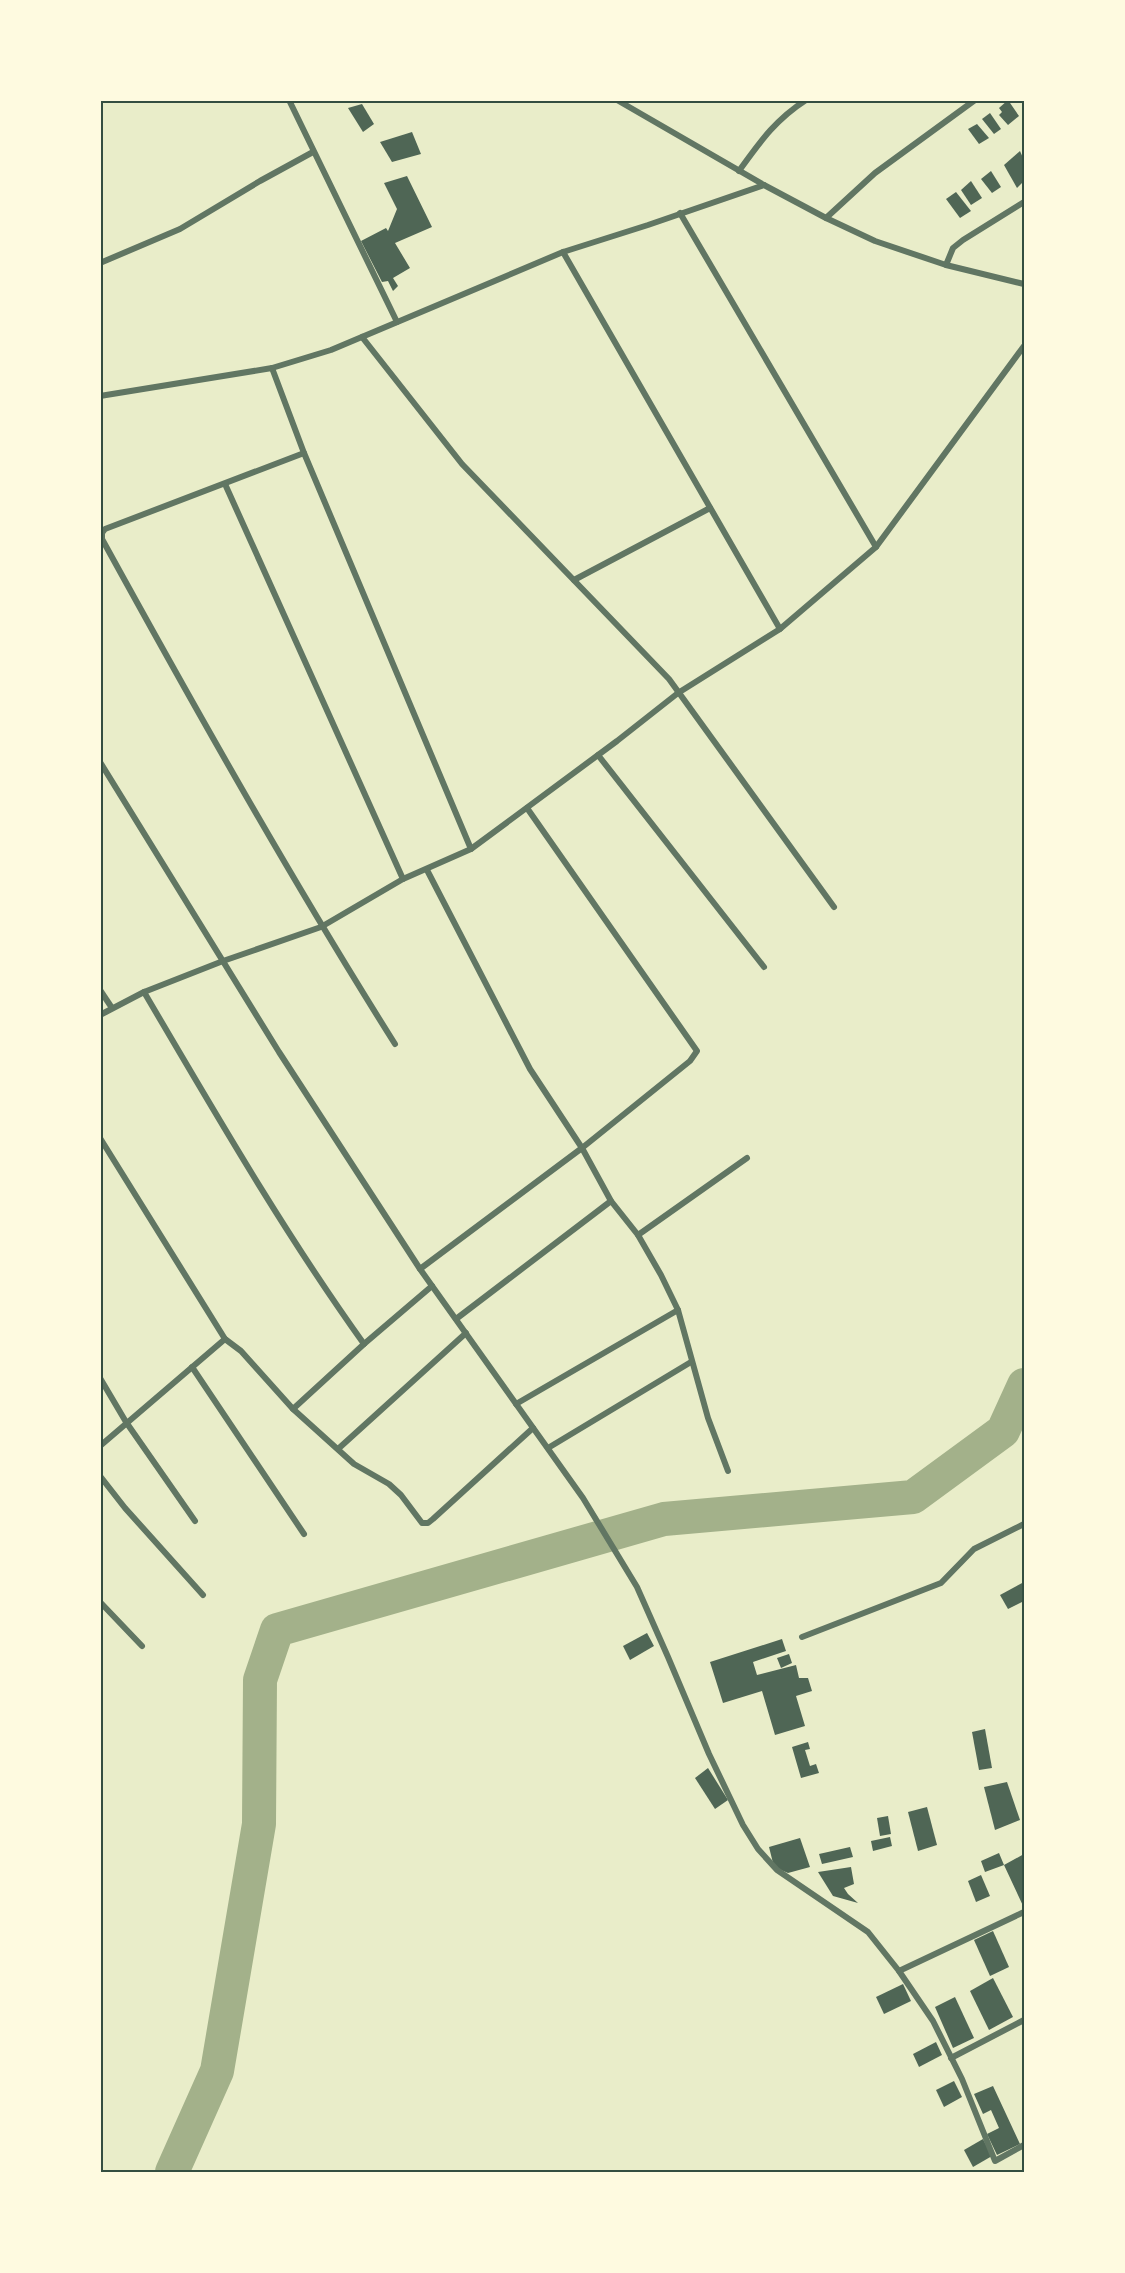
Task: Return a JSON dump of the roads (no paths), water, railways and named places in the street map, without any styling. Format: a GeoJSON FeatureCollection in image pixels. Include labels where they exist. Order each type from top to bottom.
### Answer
{"type":"FeatureCollection","features":[{"type":"Feature","properties":{"kind":"street"},"geometry":{"type":"LineString","coordinates":[[289,100],[397,322]]}},
{"type":"Feature","properties":{"kind":"street"},"geometry":{"type":"LineString","coordinates":[[617,100],[740,171],[826,218],[875,241],[946,265],[1024,284]]}},
{"type":"Feature","properties":{"kind":"street"},"geometry":{"type":"LineString","coordinates":[[740,171],[765,135],[786,113],[806,100]]}},
{"type":"Feature","properties":{"kind":"street"},"geometry":{"type":"LineString","coordinates":[[826,218],[875,173],[975,100]]}},
{"type":"Feature","properties":{"kind":"street"},"geometry":{"type":"LineString","coordinates":[[100,263],[180,229],[313,152]]}},
{"type":"Feature","properties":{"kind":"street"},"geometry":{"type":"LineString","coordinates":[[100,396],[272,368],[331,350],[563,252],[764,184]]}},
{"type":"Feature","properties":{"kind":"street"},"geometry":{"type":"LineString","coordinates":[[946,265],[953,248],[1024,202]]}},
{"type":"Feature","properties":{"kind":"street"},"geometry":{"type":"LineString","coordinates":[[680,213],[876,547]]}},
{"type":"Feature","properties":{"kind":"street"},"geometry":{"type":"LineString","coordinates":[[563,252],[780,629]]}},
{"type":"Feature","properties":{"kind":"street"},"geometry":{"type":"LineString","coordinates":[[363,337],[462,464],[669,679],[834,907]]}},
{"type":"Feature","properties":{"kind":"street"},"geometry":{"type":"LineString","coordinates":[[100,1015],[144,992],[223,961],[321,927],[403,879],[471,849],[678,693],[780,629],[876,547],[1024,346]]}},
{"type":"Feature","properties":{"kind":"street"},"geometry":{"type":"LineString","coordinates":[[272,368],[304,453],[471,849]]}},
{"type":"Feature","properties":{"kind":"street"},"geometry":{"type":"LineString","coordinates":[[304,453],[105,529],[102,539],[201,720],[321,927],[395,1044]]}},
{"type":"Feature","properties":{"kind":"street"},"geometry":{"type":"LineString","coordinates":[[225,484],[403,879]]}},
{"type":"Feature","properties":{"kind":"street"},"geometry":{"type":"LineString","coordinates":[[574,580],[710,508]]}},
{"type":"Feature","properties":{"kind":"street"},"geometry":{"type":"LineString","coordinates":[[598,755],[764,968]]}},
{"type":"Feature","properties":{"kind":"street"},"geometry":{"type":"LineString","coordinates":[[100,762],[223,961],[420,1269],[583,1498],[636,1587],[709,1754],[743,1825],[758,1849],[777,1870],[868,1932],[899,1971],[933,2021],[995,2161],[1024,2145]]}},
{"type":"Feature","properties":{"kind":"street"},"geometry":{"type":"LineString","coordinates":[[420,1269],[582,1148],[690,1061],[697,1051],[526,808]]}},
{"type":"Feature","properties":{"kind":"street"},"geometry":{"type":"LineString","coordinates":[[427,870],[530,1069],[582,1148],[611,1201],[638,1235],[661,1275],[678,1310],[708,1418],[728,1472]]}},
{"type":"Feature","properties":{"kind":"street"},"geometry":{"type":"LineString","coordinates":[[100,990],[112,1008]]}},
{"type":"Feature","properties":{"kind":"street"},"geometry":{"type":"LineString","coordinates":[[144,992],[256,1182],[322,1286],[364,1344]]}},
{"type":"Feature","properties":{"kind":"street"},"geometry":{"type":"LineString","coordinates":[[100,1138],[225,1339],[241,1351],[294,1409],[354,1464],[389,1484],[402,1495],[422,1523],[428,1523],[533,1428]]}},
{"type":"Feature","properties":{"kind":"street"},"geometry":{"type":"LineString","coordinates":[[638,1235],[747,1158]]}},
{"type":"Feature","properties":{"kind":"street"},"geometry":{"type":"LineString","coordinates":[[456,1319],[611,1201]]}},
{"type":"Feature","properties":{"kind":"street"},"geometry":{"type":"LineString","coordinates":[[294,1409],[364,1344],[432,1286]]}},
{"type":"Feature","properties":{"kind":"street"},"geometry":{"type":"LineString","coordinates":[[516,1404],[678,1310]]}},
{"type":"Feature","properties":{"kind":"street"},"geometry":{"type":"LineString","coordinates":[[338,1449],[466,1333]]}},
{"type":"Feature","properties":{"kind":"street"},"geometry":{"type":"LineString","coordinates":[[100,1446],[225,1339]]}},
{"type":"Feature","properties":{"kind":"street"},"geometry":{"type":"LineString","coordinates":[[548,1448],[691,1362]]}},
{"type":"Feature","properties":{"kind":"street"},"geometry":{"type":"LineString","coordinates":[[192,1367],[304,1534]]}},
{"type":"Feature","properties":{"kind":"street"},"geometry":{"type":"LineString","coordinates":[[100,1378],[126,1422],[195,1521]]}},
{"type":"Feature","properties":{"kind":"street"},"geometry":{"type":"LineString","coordinates":[[100,1476],[125,1508],[203,1594]]}},
{"type":"Feature","properties":{"kind":"street"},"geometry":{"type":"LineString","coordinates":[[802,1637],[940,1583],[974,1549],[1024,1524]]}},
{"type":"Feature","properties":{"kind":"street"},"geometry":{"type":"LineString","coordinates":[[100,1602],[142,1646]]}},
{"type":"Feature","properties":{"kind":"street"},"geometry":{"type":"LineString","coordinates":[[899,1971],[1024,1912]]}},
{"type":"Feature","properties":{"kind":"street"},"geometry":{"type":"LineString","coordinates":[[951,2058],[1024,2020]]}},
{"type":"Feature","properties":{"kind":"waterway"},"geometry":{"type":"LineString","coordinates":[[172,2172],[217,2071],[259,1824],[260,1680],[277,1630],[664,1519],[913,1497],[1003,1431],[1024,1385]]}}]}
